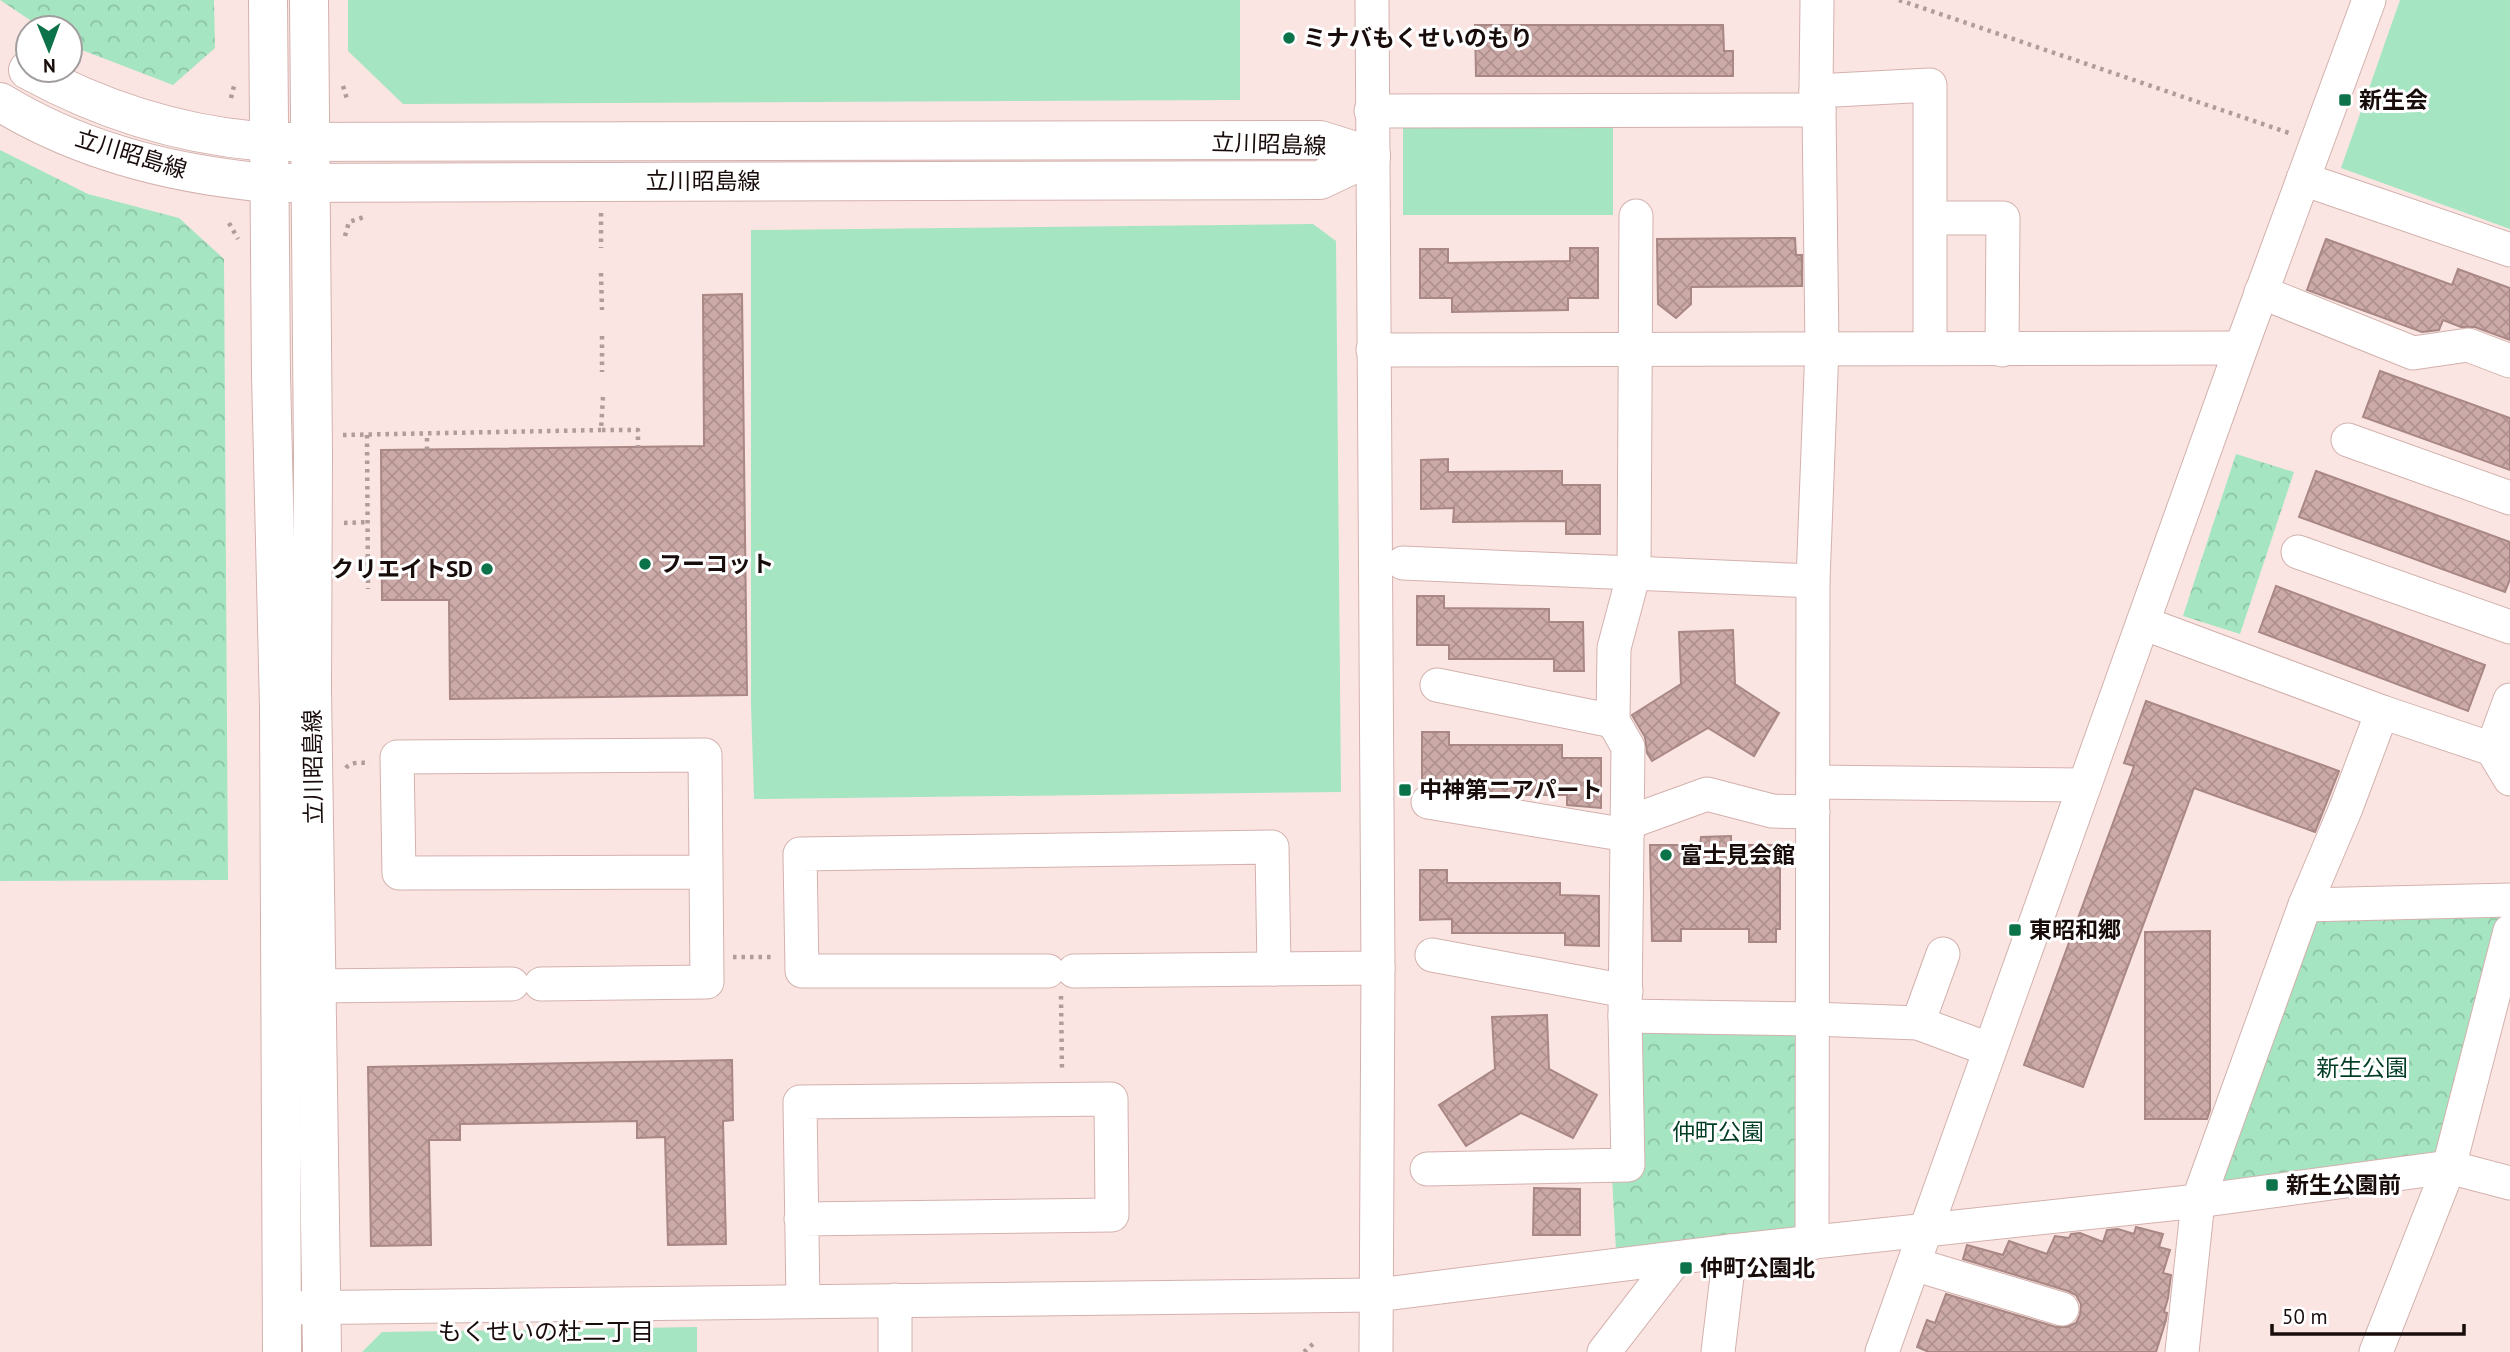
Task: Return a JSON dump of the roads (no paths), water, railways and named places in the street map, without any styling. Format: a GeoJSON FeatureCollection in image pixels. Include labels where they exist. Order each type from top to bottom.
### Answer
{"type":"FeatureCollection","features":[{"type":"Feature","properties":{"kind":"main road","name":"立川昭島線"},"geometry":{"type":"LineString","coordinates":[[268,0],[279,735],[282,1352]]}},
{"type":"Feature","properties":{"kind":"main road","name":"立川昭島線"},"geometry":{"type":"LineString","coordinates":[[309,0],[315,986],[322,1352]]}},
{"type":"Feature","properties":{"kind":"main road","name":"立川昭島線"},"geometry":{"type":"LineString","coordinates":[[56,84],[83,98],[143,120],[209,136],[269,142],[1320,141],[1371,156]]}},
{"type":"Feature","properties":{"kind":"main road","name":"立川昭島線"},"geometry":{"type":"LineString","coordinates":[[0,102],[65,134],[120,155],[210,177],[269,183],[1320,180],[1371,156]]}},
{"type":"Feature","properties":{"kind":"street"},"geometry":{"type":"LineString","coordinates":[[1372,0],[1378,968],[1376,1352]]}},
{"type":"Feature","properties":{"kind":"street"},"geometry":{"type":"LineString","coordinates":[[1812,1242],[1813,581],[1822,347],[1817,0]]}},
{"type":"Feature","properties":{"kind":"street"},"geometry":{"type":"LineString","coordinates":[[1882,1352],[1935,1229],[1988,1049],[2241,348],[2370,0]]}},
{"type":"Feature","properties":{"kind":"street"},"geometry":{"type":"LineString","coordinates":[[1371,111],[1818,101],[1930,85],[1930,348]]}},
{"type":"Feature","properties":{"kind":"street"},"geometry":{"type":"LineString","coordinates":[[2303,179],[2510,250]]}},
{"type":"Feature","properties":{"kind":"street"},"geometry":{"type":"LineString","coordinates":[[1427,1169],[1628,1166],[1628,747],[1613,721],[1615,648],[1634,573],[1636,216]]}},
{"type":"Feature","properties":{"kind":"street"},"geometry":{"type":"LineString","coordinates":[[1932,218],[2003,218],[2002,350]]}},
{"type":"Feature","properties":{"kind":"street"},"geometry":{"type":"LineString","coordinates":[[2262,292],[2413,352],[2468,345],[2510,360]]}},
{"type":"Feature","properties":{"kind":"street"},"geometry":{"type":"LineString","coordinates":[[1373,350],[2241,348]]}},
{"type":"Feature","properties":{"kind":"street"},"geometry":{"type":"LineString","coordinates":[[2348,440],[2510,498]]}},
{"type":"Feature","properties":{"kind":"street"},"geometry":{"type":"LineString","coordinates":[[2298,552],[2510,627]]}},
{"type":"Feature","properties":{"kind":"street"},"geometry":{"type":"LineString","coordinates":[[1403,563],[1813,581]]}},
{"type":"Feature","properties":{"kind":"street"},"geometry":{"type":"LineString","coordinates":[[2143,623],[2382,712],[2493,749],[2510,779]]}},
{"type":"Feature","properties":{"kind":"street"},"geometry":{"type":"LineString","coordinates":[[1437,685],[1613,721]]}},
{"type":"Feature","properties":{"kind":"street"},"geometry":{"type":"LineString","coordinates":[[2493,749],[2510,702]]}},
{"type":"Feature","properties":{"kind":"street"},"geometry":{"type":"LineString","coordinates":[[2182,1352],[2198,1201],[2305,905],[2346,808],[2382,712]]}},
{"type":"Feature","properties":{"kind":"street"},"geometry":{"type":"LineString","coordinates":[[315,986],[707,982],[705,755],[397,757],[399,873],[706,872]]}},
{"type":"Feature","properties":{"kind":"street"},"geometry":{"type":"LineString","coordinates":[[1428,802],[1627,829],[1707,794],[1772,810],[1813,797],[2083,785]]}},
{"type":"Feature","properties":{"kind":"street"},"geometry":{"type":"LineString","coordinates":[[1274,969],[1272,847],[800,853],[802,971],[1061,976],[1378,968]]}},
{"type":"Feature","properties":{"kind":"street"},"geometry":{"type":"LineString","coordinates":[[2305,905],[2510,900]]}},
{"type":"Feature","properties":{"kind":"street"},"geometry":{"type":"LineString","coordinates":[[2376,1352],[2449,1167],[2510,931]]}},
{"type":"Feature","properties":{"kind":"street"},"geometry":{"type":"LineString","coordinates":[[1918,1023],[1943,954]]}},
{"type":"Feature","properties":{"kind":"street"},"geometry":{"type":"LineString","coordinates":[[1432,955],[1626,1004],[1813,1019],[1918,1023],[1988,1049]]}},
{"type":"Feature","properties":{"kind":"street"},"geometry":{"type":"LineString","coordinates":[[801,1219],[1112,1215],[1111,1099],[800,1102],[801,1219],[803,1301]]}},
{"type":"Feature","properties":{"kind":"street"},"geometry":{"type":"LineString","coordinates":[[281,1308],[1377,1295],[1730,1251],[2198,1201],[2449,1167],[2510,1183]]}},
{"type":"Feature","properties":{"kind":"street"},"geometry":{"type":"LineString","coordinates":[[1900,1352],[1930,1269],[1935,1229]]}},
{"type":"Feature","properties":{"kind":"street"},"geometry":{"type":"LineString","coordinates":[[1718,1352],[1730,1251]]}},
{"type":"Feature","properties":{"kind":"street"},"geometry":{"type":"LineString","coordinates":[[1604,1352],[1676,1259]]}},
{"type":"Feature","properties":{"kind":"street"},"geometry":{"type":"LineString","coordinates":[[1930,1269],[2062,1309]]}},
{"type":"Feature","properties":{"kind":"street"},"geometry":{"type":"LineString","coordinates":[[895,1300],[895,1352]]}},
{"type":"Feature","properties":{"kind":"place","name":"ミナバもくせいのもり"},"geometry":{"type":"Point","coordinates":[1289,38]}},
{"type":"Feature","properties":{"kind":"place","name":"新生会"},"geometry":{"type":"Point","coordinates":[2345,100]}},
{"type":"Feature","properties":{"kind":"place","name":"フーコット"},"geometry":{"type":"Point","coordinates":[645,564]}},
{"type":"Feature","properties":{"kind":"place","name":"クリエイトSD"},"geometry":{"type":"Point","coordinates":[487,569]}},
{"type":"Feature","properties":{"kind":"place","name":"中神第二アパート"},"geometry":{"type":"Point","coordinates":[1405,790]}},
{"type":"Feature","properties":{"kind":"place","name":"富士見会館"},"geometry":{"type":"Point","coordinates":[1666,855]}},
{"type":"Feature","properties":{"kind":"place","name":"東昭和郷"},"geometry":{"type":"Point","coordinates":[2015,930]}},
{"type":"Feature","properties":{"kind":"place","name":"新生公園前"},"geometry":{"type":"Point","coordinates":[2272,1185]}},
{"type":"Feature","properties":{"kind":"place","name":"仲町公園北"},"geometry":{"type":"Point","coordinates":[1686,1268]}},
{"type":"Feature","properties":{"kind":"district","name":"もくせいの杜二丁目"},"geometry":{"type":"Point","coordinates":[546,1332]}},
{"type":"Feature","properties":{"kind":"park label","name":"新生公園"},"geometry":{"type":"Point","coordinates":[2362,1068]}},
{"type":"Feature","properties":{"kind":"park label","name":"仲町公園"},"geometry":{"type":"Point","coordinates":[1718,1132]}}]}
